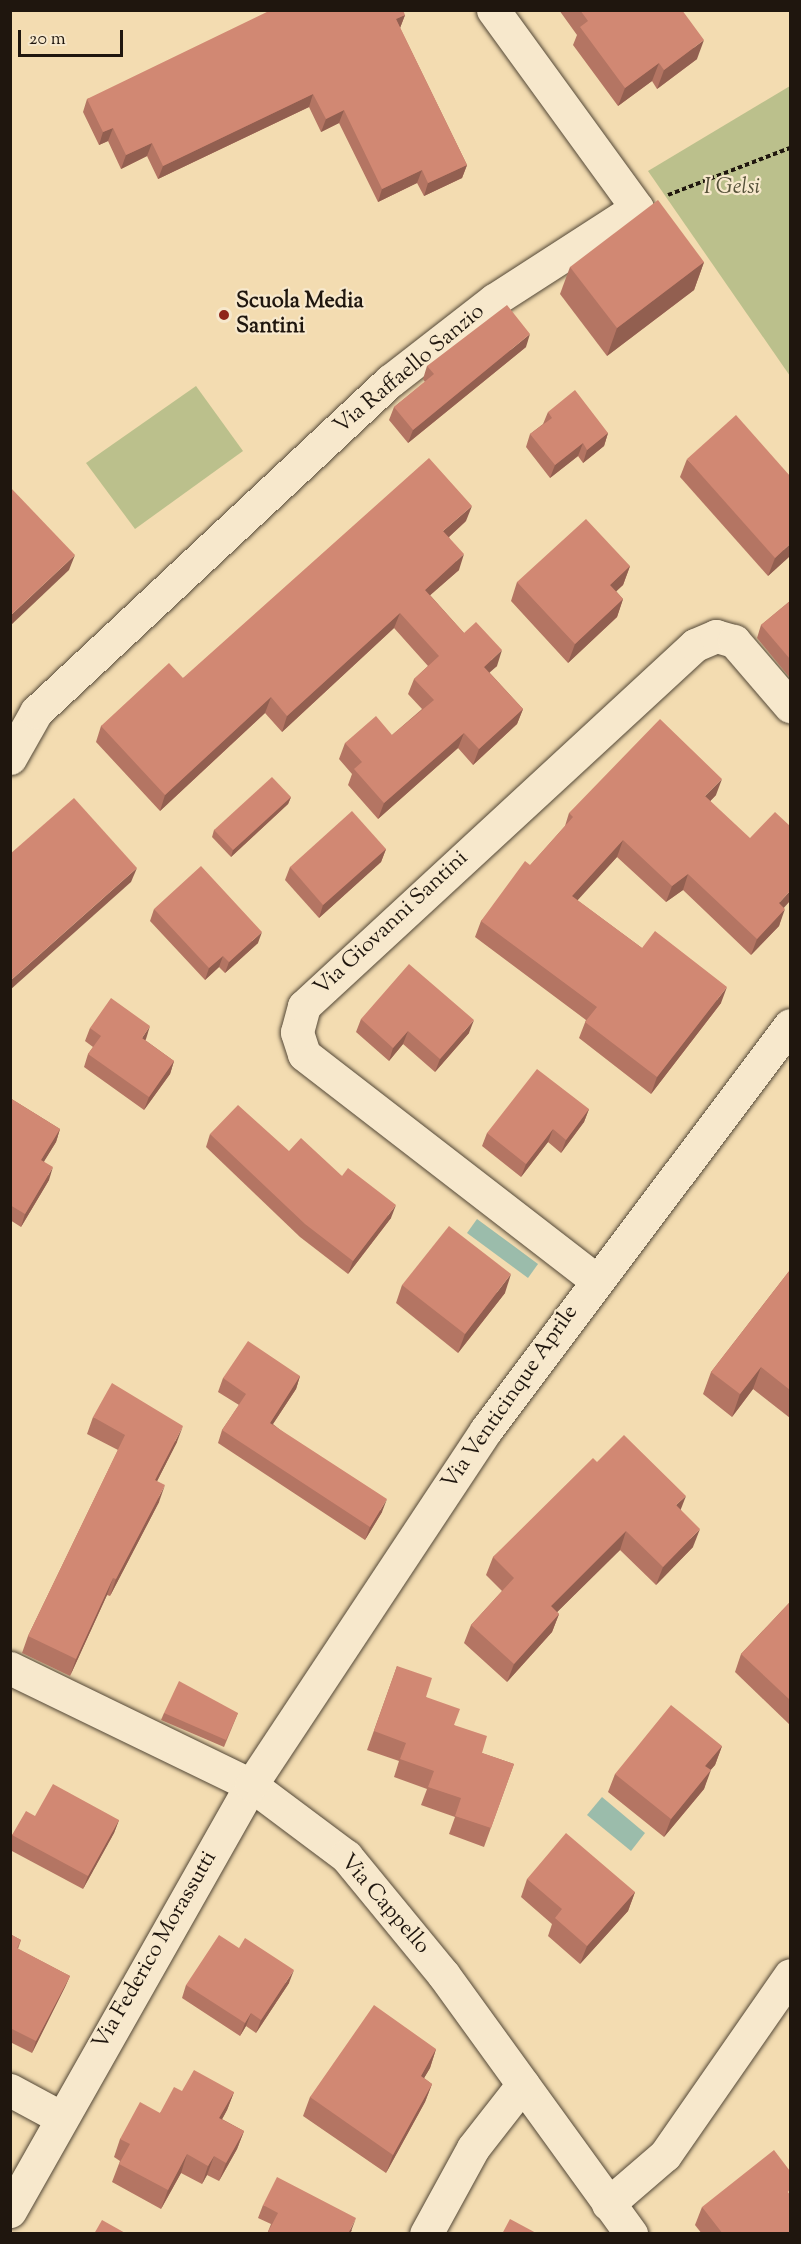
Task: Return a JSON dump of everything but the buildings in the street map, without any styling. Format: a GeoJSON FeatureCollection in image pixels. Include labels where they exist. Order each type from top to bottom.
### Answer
{"type":"FeatureCollection","features":[{"type":"Feature","properties":{"kind":"street"},"geometry":{"type":"LineString","coordinates":[[493,10],[637,208]]}},
{"type":"Feature","properties":{"kind":"street","name":"Via Raffaello Sanzio"},"geometry":{"type":"LineString","coordinates":[[10,758],[36,712],[390,381],[494,300],[637,208]]}},
{"type":"Feature","properties":{"kind":"street","name":"Via Giovanni Santini"},"geometry":{"type":"LineString","coordinates":[[596,1280],[304,1054],[297,1032],[304,1006],[695,645],[716,636],[734,641],[790,706]]}},
{"type":"Feature","properties":{"kind":"street","name":"Via Venticinque Aprile"},"geometry":{"type":"LineString","coordinates":[[251,1785],[486,1430],[596,1280],[790,1025]]}},
{"type":"Feature","properties":{"kind":"street","name":"Via Cappello"},"geometry":{"type":"LineString","coordinates":[[10,1668],[251,1785],[346,1856],[443,1974],[631,2234]]}},
{"type":"Feature","properties":{"kind":"street","name":"Via Federico Morassutti"},"geometry":{"type":"LineString","coordinates":[[10,2211],[251,1785]]}},
{"type":"Feature","properties":{"kind":"street"},"geometry":{"type":"LineString","coordinates":[[608,2204],[665,2155],[790,1975]]}},
{"type":"Feature","properties":{"kind":"street"},"geometry":{"type":"LineString","coordinates":[[426,2234],[473,2148],[523,2084]]}},
{"type":"Feature","properties":{"kind":"street"},"geometry":{"type":"LineString","coordinates":[[10,2090],[62,2118]]}},
{"type":"Feature","properties":{"kind":"path"},"geometry":{"type":"LineString","coordinates":[[637,208],[790,148]]}},
{"type":"Feature","properties":{"kind":"green space","name":"I Gelsi"},"geometry":{"type":"Polygon","coordinates":[[[790,86],[790,376],[648,171],[790,86]]]}},
{"type":"Feature","properties":{"kind":"green space"},"geometry":{"type":"Polygon","coordinates":[[[196,386],[243,451],[135,529],[86,463],[196,386]]]}},
{"type":"Feature","properties":{"kind":"shaded area"},"geometry":{"type":"Polygon","coordinates":[[[477,1219],[538,1264],[528,1278],[467,1233],[477,1219]]]}},
{"type":"Feature","properties":{"kind":"shaded area"},"geometry":{"type":"Polygon","coordinates":[[[602,1797],[645,1833],[631,1851],[587,1815],[602,1797]]]}},
{"type":"Feature","properties":{"kind":"place","name":"Scuola Media Santini"},"geometry":{"type":"Point","coordinates":[224,315]}}]}
